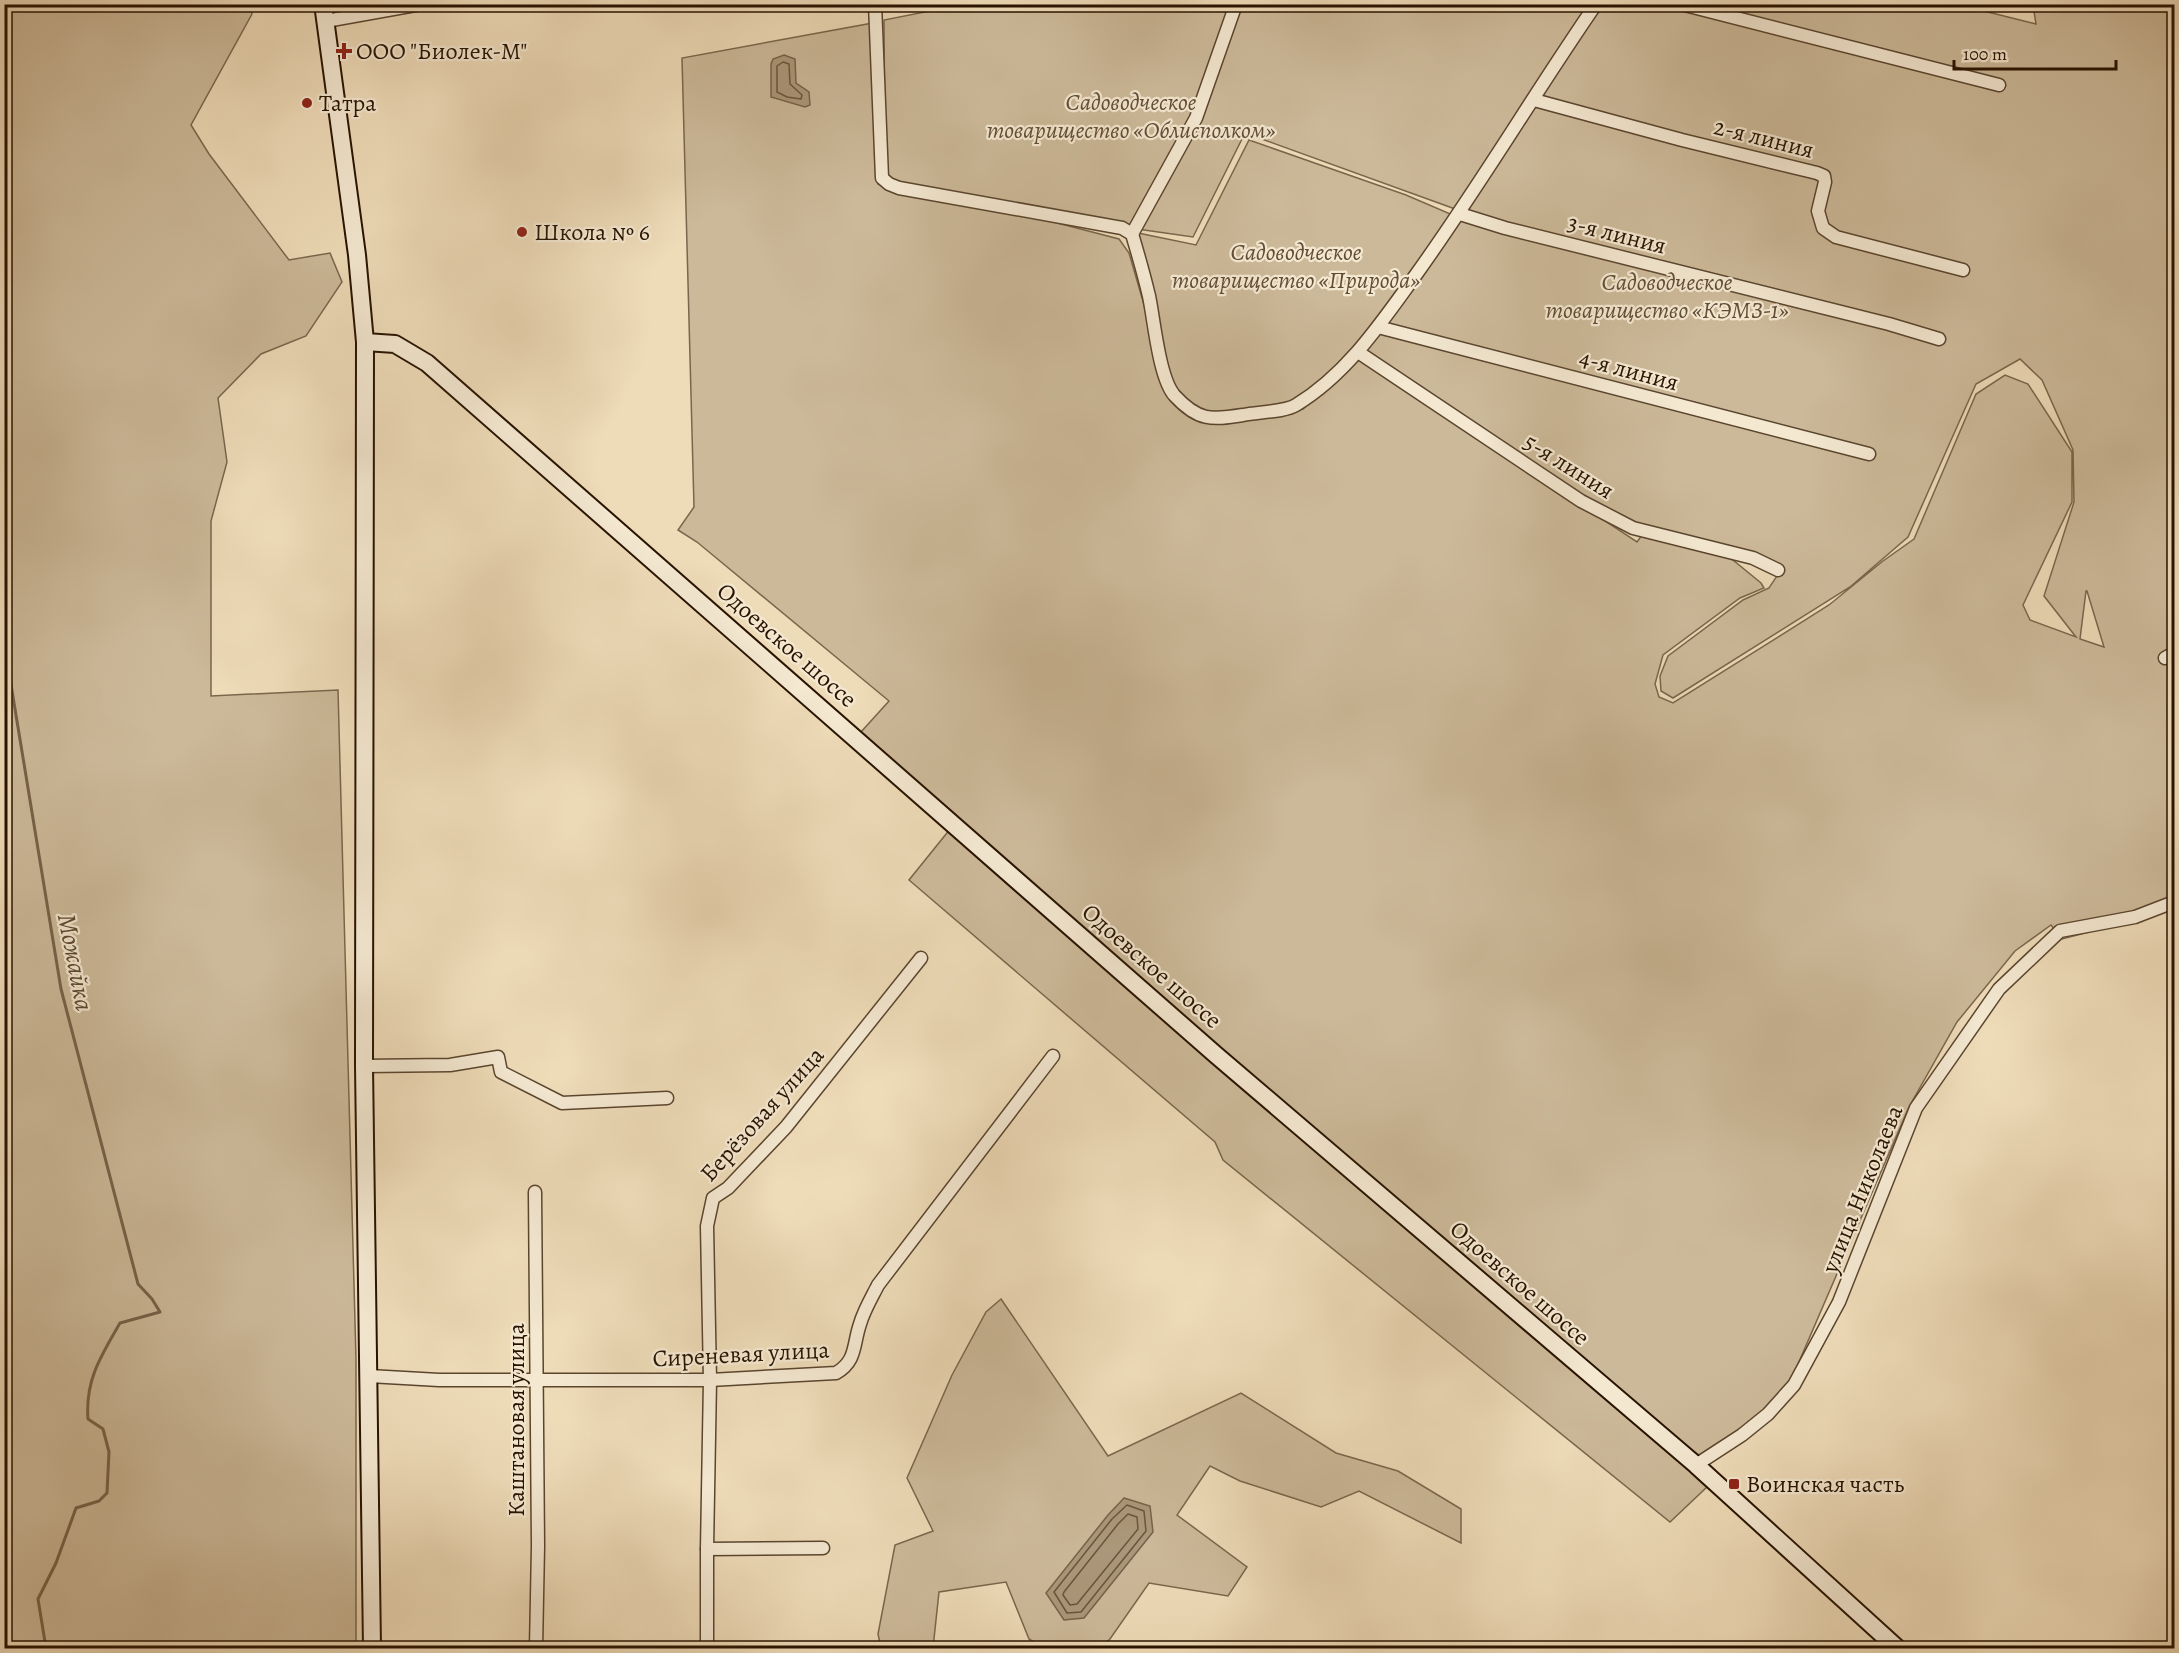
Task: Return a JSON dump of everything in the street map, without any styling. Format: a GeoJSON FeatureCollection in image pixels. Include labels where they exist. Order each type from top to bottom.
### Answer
{"type":"FeatureCollection","features":[{"type":"Feature","properties":{"kind":"main road"},"geometry":{"type":"LineString","coordinates":[[323,4],[357,255],[364,342],[364,1066],[372,1648]]}},
{"type":"Feature","properties":{"kind":"main road","name":"Одоевское шоссе"},"geometry":{"type":"LineString","coordinates":[[364,342],[395,344],[427,363],[1216,1054],[1696,1465],[1897,1648]]}},
{"type":"Feature","properties":{"kind":"street"},"geometry":{"type":"LineString","coordinates":[[326,21],[421,4]]}},
{"type":"Feature","properties":{"kind":"street"},"geometry":{"type":"LineString","coordinates":[[875,4],[880,70],[882,178],[899,188],[1122,228],[1132,234]]}},
{"type":"Feature","properties":{"kind":"street"},"geometry":{"type":"LineString","coordinates":[[1236,4],[1196,118],[1132,234],[1148,294],[1166,379],[1172,393],[1200,417],[1214,419],[1294,406],[1333,377],[1358,352],[1460,214],[1596,4]]}},
{"type":"Feature","properties":{"kind":"street"},"geometry":{"type":"LineString","coordinates":[[1682,4],[1999,86]]}},
{"type":"Feature","properties":{"kind":"street","name":"2-я линия"},"geometry":{"type":"LineString","coordinates":[[1533,100],[1817,173],[1824,176],[1825,182],[1818,211],[1823,228],[1836,237],[1963,270]]}},
{"type":"Feature","properties":{"kind":"street","name":"3-я линия"},"geometry":{"type":"LineString","coordinates":[[1460,214],[1505,228],[1889,324],[1938,339]]}},
{"type":"Feature","properties":{"kind":"street","name":"4-я линия"},"geometry":{"type":"LineString","coordinates":[[1378,327],[1869,454]]}},
{"type":"Feature","properties":{"kind":"street","name":"5-я линия"},"geometry":{"type":"LineString","coordinates":[[1358,352],[1581,501],[1633,528],[1753,558],[1778,570]]}},
{"type":"Feature","properties":{"kind":"street","name":"улица Николаева"},"geometry":{"type":"LineString","coordinates":[[1696,1465],[1768,1414],[1794,1385],[1839,1302],[1916,1108],[1999,989],[2060,931],[2135,917],[2175,902]]}},
{"type":"Feature","properties":{"kind":"street","name":"Берёзовая улица"},"geometry":{"type":"LineString","coordinates":[[707,1648],[710,1380],[707,1226],[713,1198],[728,1188],[786,1126],[921,958]]}},
{"type":"Feature","properties":{"kind":"street","name":"Сиреневая улица"},"geometry":{"type":"LineString","coordinates":[[369,1376],[439,1380],[710,1380],[836,1373],[847,1367],[860,1324],[878,1285],[1053,1056]]}},
{"type":"Feature","properties":{"kind":"street"},"geometry":{"type":"LineString","coordinates":[[364,1066],[450,1065],[498,1058],[501,1072],[562,1103],[667,1098]]}},
{"type":"Feature","properties":{"kind":"street","name":"Каштановая улица"},"geometry":{"type":"LineString","coordinates":[[535,1192],[538,1546],[536,1648]]}},
{"type":"Feature","properties":{"kind":"street"},"geometry":{"type":"LineString","coordinates":[[707,1549],[823,1548]]}},
{"type":"Feature","properties":{"kind":"green space"},"geometry":{"type":"Polygon","coordinates":[[[5,4],[249,5],[252,14],[191,125],[209,154],[289,260],[330,253],[342,282],[306,336],[261,354],[218,398],[227,462],[211,521],[211,696],[338,690],[356,1359],[356,1648],[5,1648],[5,4]]]}},
{"type":"Feature","properties":{"kind":"green space","name":"Садоводческое товарищество «Облисполком»"},"geometry":{"type":"Polygon","coordinates":[[[965,4],[1592,5],[1458,210],[1245,133],[1193,237],[1137,229],[891,180],[887,176],[885,168],[884,20],[965,4]]]}},
{"type":"Feature","properties":{"kind":"green space","name":"Садоводческое товарищество «КЭМЗ-1»"},"geometry":{"type":"Polygon","coordinates":[[[1599,5],[1960,5],[2036,24],[2033,5],[2174,5],[2174,907],[2148,917],[2062,939],[2051,925],[2015,951],[1957,1022],[1909,1107],[1792,1378],[1766,1412],[1683,1465],[1707,1487],[1670,1522],[1223,1160],[1215,1142],[909,880],[959,818],[861,732],[889,701],[697,542],[678,530],[694,507],[682,58],[873,23],[878,184],[899,193],[1042,219],[1119,239],[1129,253],[1171,398],[1220,423],[1303,409],[1357,357],[1637,542],[1642,535],[1728,556],[1764,588],[1740,598],[1663,655],[1655,684],[1659,697],[1673,703],[1829,605],[1914,539],[1976,394],[2005,375],[2028,384],[2072,452],[2072,502],[2023,605],[2030,620],[2076,637],[2044,596],[2074,502],[2073,450],[2042,380],[2020,359],[1976,384],[1908,537],[1850,587],[1673,698],[1661,691],[1660,676],[1668,656],[1743,600],[1769,588],[1783,567],[1762,556],[1632,525],[1588,502],[1363,352],[1599,5]],[[2087,591],[2080,639],[2104,647],[2087,591]]]}},
{"type":"Feature","properties":{"kind":"green space","name":"Садоводческое товарищество «Природа»"},"geometry":{"type":"Polygon","coordinates":[[[1249,140],[1406,195],[1455,216],[1372,331],[1327,376],[1307,392],[1287,404],[1200,414],[1171,386],[1138,233],[1196,245],[1249,140]]]}},
{"type":"Feature","properties":{"kind":"green space"},"geometry":{"type":"Polygon","coordinates":[[[1001,1299],[1108,1456],[1241,1393],[1336,1453],[1398,1471],[1461,1509],[1461,1543],[1359,1491],[1321,1507],[1240,1481],[1210,1466],[1177,1515],[1247,1567],[1228,1596],[1149,1583],[1110,1639],[1100,1648],[1043,1648],[1029,1639],[1006,1582],[939,1592],[933,1648],[881,1648],[878,1634],[895,1545],[933,1531],[907,1478],[952,1375],[986,1312],[1001,1299]]]}},
{"type":"Feature","properties":{"kind":"water"},"geometry":{"type":"Polygon","coordinates":[[[784,55],[795,59],[796,83],[809,92],[810,105],[805,107],[771,97],[771,64],[773,59],[784,55]]]}},
{"type":"Feature","properties":{"kind":"water"},"geometry":{"type":"Polygon","coordinates":[[[1124,1498],[1150,1506],[1153,1532],[1084,1618],[1064,1620],[1046,1593],[1124,1498]]]}},
{"type":"Feature","properties":{"kind":"waterway","name":"Можайка"},"geometry":{"type":"LineString","coordinates":[[4,642],[61,989],[138,1284],[160,1312],[120,1323],[92,1380],[88,1419],[103,1429],[109,1452],[107,1493],[99,1501],[76,1508],[56,1563],[38,1599],[46,1648]]}},
{"type":"Feature","properties":{"kind":"place","name":"ООО \"Биолек-М\""},"geometry":{"type":"Point","coordinates":[344,51]}},
{"type":"Feature","properties":{"kind":"place","name":"Татра"},"geometry":{"type":"Point","coordinates":[307,103]}},
{"type":"Feature","properties":{"kind":"place","name":"Школа № 6"},"geometry":{"type":"Point","coordinates":[522,232]}},
{"type":"Feature","properties":{"kind":"place","name":"Воинская часть"},"geometry":{"type":"Point","coordinates":[1734,1484]}}]}
